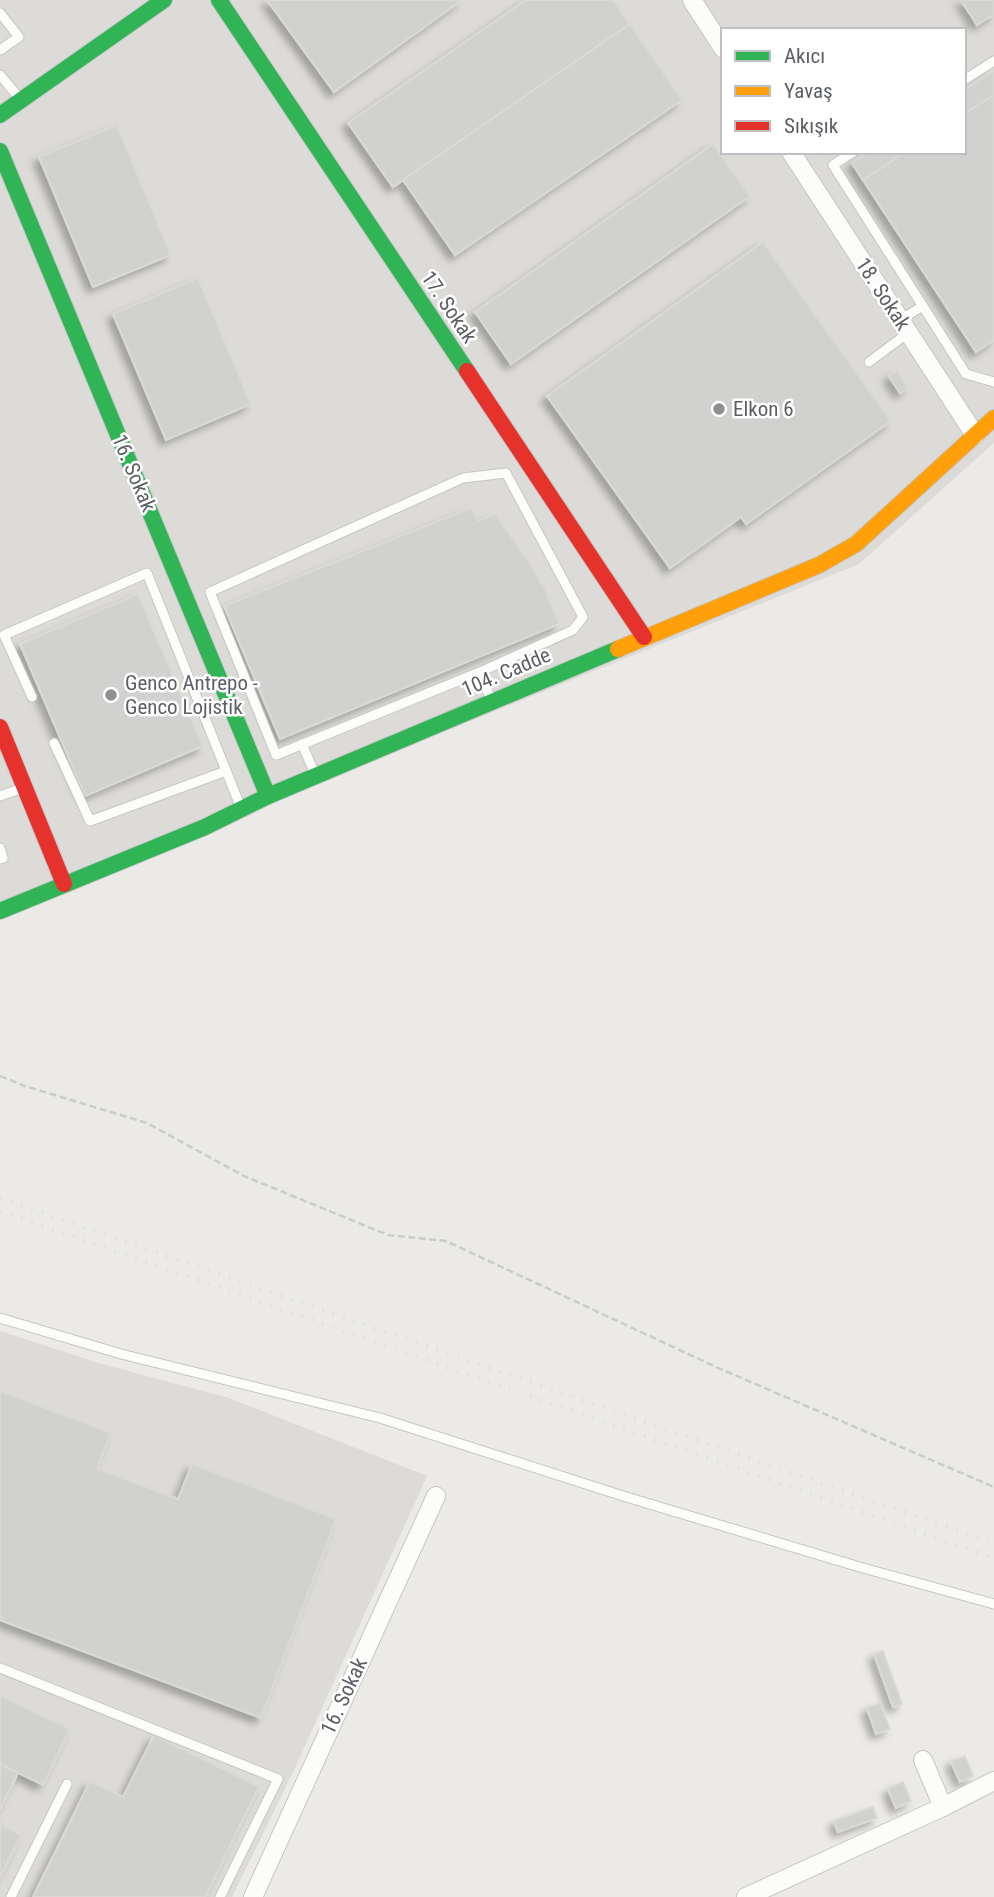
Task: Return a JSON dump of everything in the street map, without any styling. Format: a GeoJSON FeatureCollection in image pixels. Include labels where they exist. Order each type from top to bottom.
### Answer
{"type":"FeatureCollection","features":[{"type":"Feature","properties":{"kind":"street"},"geometry":{"type":"LineString","coordinates":[[0,115],[164,0]]}},
{"type":"Feature","properties":{"kind":"street","name":"17. Sokak"},"geometry":{"type":"LineString","coordinates":[[219,0],[644,637]]}},
{"type":"Feature","properties":{"kind":"street"},"geometry":{"type":"LineString","coordinates":[[692,0],[721,45]]}},
{"type":"Feature","properties":{"kind":"street","name":"16. Sokak"},"geometry":{"type":"LineString","coordinates":[[0,151],[268,796]]}},
{"type":"Feature","properties":{"kind":"street","name":"18. Sokak"},"geometry":{"type":"LineString","coordinates":[[792,154],[975,435]]}},
{"type":"Feature","properties":{"kind":"street","name":"104. Cadde"},"geometry":{"type":"LineString","coordinates":[[0,911],[205,827],[268,796],[818,565],[856,544],[994,418]]}},
{"type":"Feature","properties":{"kind":"street"},"geometry":{"type":"LineString","coordinates":[[0,727],[64,884]]}},
{"type":"Feature","properties":{"kind":"street","name":"16. Sokak"},"geometry":{"type":"LineString","coordinates":[[253,1897],[436,1496]]}},
{"type":"Feature","properties":{"kind":"street"},"geometry":{"type":"LineString","coordinates":[[923,1760],[943,1807]]}},
{"type":"Feature","properties":{"kind":"street"},"geometry":{"type":"LineString","coordinates":[[746,1897],[994,1781]]}},
{"type":"Feature","properties":{"kind":"lane"},"geometry":{"type":"LineString","coordinates":[[0,13],[19,37],[0,50]]}},
{"type":"Feature","properties":{"kind":"lane"},"geometry":{"type":"LineString","coordinates":[[966,79],[994,61]]}},
{"type":"Feature","properties":{"kind":"lane"},"geometry":{"type":"LineString","coordinates":[[0,75],[21,100]]}},
{"type":"Feature","properties":{"kind":"lane"},"geometry":{"type":"LineString","coordinates":[[850,154],[833,165],[966,374],[994,382]]}},
{"type":"Feature","properties":{"kind":"lane"},"geometry":{"type":"LineString","coordinates":[[869,362],[923,306]]}},
{"type":"Feature","properties":{"kind":"lane"},"geometry":{"type":"LineString","coordinates":[[506,472],[583,617],[573,630],[480,672],[276,755],[210,592],[463,478],[506,472]]}},
{"type":"Feature","properties":{"kind":"lane"},"geometry":{"type":"LineString","coordinates":[[32,697],[4,635],[148,573],[241,809]]}},
{"type":"Feature","properties":{"kind":"lane"},"geometry":{"type":"LineString","coordinates":[[480,672],[492,701]]}},
{"type":"Feature","properties":{"kind":"lane"},"geometry":{"type":"LineString","coordinates":[[54,743],[90,821],[226,771]]}},
{"type":"Feature","properties":{"kind":"lane"},"geometry":{"type":"LineString","coordinates":[[302,744],[316,776]]}},
{"type":"Feature","properties":{"kind":"lane"},"geometry":{"type":"LineString","coordinates":[[0,796],[24,787]]}},
{"type":"Feature","properties":{"kind":"lane"},"geometry":{"type":"LineString","coordinates":[[0,848],[3,858],[0,859]]}},
{"type":"Feature","properties":{"kind":"lane"},"geometry":{"type":"LineString","coordinates":[[0,1318],[121,1354],[380,1418],[623,1496],[994,1604]]}},
{"type":"Feature","properties":{"kind":"lane"},"geometry":{"type":"LineString","coordinates":[[0,1668],[278,1779],[220,1897]]}},
{"type":"Feature","properties":{"kind":"lane"},"geometry":{"type":"LineString","coordinates":[[10,1897],[67,1784]]}},
{"type":"Feature","properties":{"kind":"path"},"geometry":{"type":"LineString","coordinates":[[0,1076],[147,1123],[244,1176],[388,1235],[446,1241],[716,1367],[994,1487]]}},
{"type":"Feature","properties":{"kind":"shaded area"},"geometry":{"type":"Polygon","coordinates":[[[0,0],[994,0],[994,443],[859,564],[0,911],[0,0]]]}},
{"type":"Feature","properties":{"kind":"shaded area"},"geometry":{"type":"Polygon","coordinates":[[[0,1331],[102,1364],[229,1398],[427,1476],[294,1770],[232,1897],[0,1897],[0,1331]]]}},
{"type":"Feature","properties":{"kind":"building"},"geometry":{"type":"Polygon","coordinates":[[[267,0],[462,0],[334,92],[267,0]]]}},
{"type":"Feature","properties":{"kind":"building"},"geometry":{"type":"Polygon","coordinates":[[[526,0],[613,0],[630,24],[393,187],[348,123],[526,0]]]}},
{"type":"Feature","properties":{"kind":"building"},"geometry":{"type":"Polygon","coordinates":[[[961,0],[994,0],[994,14],[977,25],[961,0]]]}},
{"type":"Feature","properties":{"kind":"building"},"geometry":{"type":"Polygon","coordinates":[[[630,24],[682,100],[455,255],[403,180],[630,24]]]}},
{"type":"Feature","properties":{"kind":"building"},"geometry":{"type":"Polygon","coordinates":[[[994,71],[994,95],[966,113],[966,89],[994,71]]]}},
{"type":"Feature","properties":{"kind":"building"},"geometry":{"type":"Polygon","coordinates":[[[994,95],[994,340],[976,352],[863,180],[902,154],[966,154],[966,113],[994,95]]]}},
{"type":"Feature","properties":{"kind":"building"},"geometry":{"type":"Polygon","coordinates":[[[117,125],[171,255],[93,287],[39,157],[117,125]]]}},
{"type":"Feature","properties":{"kind":"building"},"geometry":{"type":"Polygon","coordinates":[[[713,144],[750,196],[511,364],[475,312],[713,144]]]}},
{"type":"Feature","properties":{"kind":"building"},"geometry":{"type":"Polygon","coordinates":[[[866,154],[902,154],[863,180],[852,163],[866,154]]]}},
{"type":"Feature","properties":{"kind":"building","name":"Elkon 6"},"geometry":{"type":"Polygon","coordinates":[[[763,242],[891,421],[746,524],[741,517],[670,568],[547,396],[763,242]]]}},
{"type":"Feature","properties":{"kind":"building"},"geometry":{"type":"Polygon","coordinates":[[[198,278],[251,404],[166,440],[113,314],[198,278]]]}},
{"type":"Feature","properties":{"kind":"building"},"geometry":{"type":"Polygon","coordinates":[[[897,371],[908,387],[900,393],[889,376],[897,371]]]}},
{"type":"Feature","properties":{"kind":"building"},"geometry":{"type":"Polygon","coordinates":[[[471,508],[478,521],[495,514],[545,589],[559,624],[280,739],[224,606],[471,508]]]}},
{"type":"Feature","properties":{"kind":"building","name":"Genco Antrepo - Genco Lojistik"},"geometry":{"type":"Polygon","coordinates":[[[138,594],[203,746],[85,796],[20,644],[138,594]]]}},
{"type":"Feature","properties":{"kind":"building"},"geometry":{"type":"Polygon","coordinates":[[[0,1391],[111,1433],[97,1469],[178,1499],[192,1464],[336,1519],[261,1718],[0,1620],[0,1391]]]}},
{"type":"Feature","properties":{"kind":"building"},"geometry":{"type":"Polygon","coordinates":[[[883,1651],[902,1704],[893,1707],[874,1654],[883,1651]]]}},
{"type":"Feature","properties":{"kind":"building"},"geometry":{"type":"Polygon","coordinates":[[[0,1695],[70,1729],[43,1785],[0,1764],[0,1695]]]}},
{"type":"Feature","properties":{"kind":"building"},"geometry":{"type":"Polygon","coordinates":[[[880,1703],[890,1729],[876,1734],[867,1708],[880,1703]]]}},
{"type":"Feature","properties":{"kind":"building"},"geometry":{"type":"Polygon","coordinates":[[[154,1735],[259,1787],[205,1897],[33,1897],[90,1781],[123,1797],[154,1735]]]}},
{"type":"Feature","properties":{"kind":"building"},"geometry":{"type":"Polygon","coordinates":[[[965,1756],[973,1776],[960,1782],[951,1761],[965,1756]]]}},
{"type":"Feature","properties":{"kind":"building"},"geometry":{"type":"Polygon","coordinates":[[[0,1764],[18,1773],[0,1810],[0,1764]]]}},
{"type":"Feature","properties":{"kind":"building"},"geometry":{"type":"Polygon","coordinates":[[[903,1782],[911,1801],[896,1808],[888,1789],[903,1782]]]}},
{"type":"Feature","properties":{"kind":"building"},"geometry":{"type":"Polygon","coordinates":[[[873,1807],[877,1818],[838,1832],[834,1821],[873,1807]]]}},
{"type":"Feature","properties":{"kind":"building"},"geometry":{"type":"Polygon","coordinates":[[[0,1824],[21,1835],[0,1878],[0,1824]]]}},
{"type":"Feature","properties":{"kind":"railway"},"geometry":{"type":"LineString","coordinates":[[0,1198],[994,1543]]}},
{"type":"Feature","properties":{"kind":"railway"},"geometry":{"type":"LineString","coordinates":[[0,1211],[994,1558]]}},
{"type":"Feature","properties":{"kind":"traffic: fast"},"geometry":{"type":"LineString","coordinates":[[0,115],[164,0]]}},
{"type":"Feature","properties":{"kind":"traffic: fast"},"geometry":{"type":"LineString","coordinates":[[219,0],[467,371]]}},
{"type":"Feature","properties":{"kind":"traffic: fast"},"geometry":{"type":"LineString","coordinates":[[0,151],[268,796]]}},
{"type":"Feature","properties":{"kind":"traffic: fast"},"geometry":{"type":"LineString","coordinates":[[0,911],[205,827],[268,796],[618,649]]}},
{"type":"Feature","properties":{"kind":"traffic: slow"},"geometry":{"type":"LineString","coordinates":[[618,649],[819,565],[856,544],[994,418]]}},
{"type":"Feature","properties":{"kind":"traffic: jam"},"geometry":{"type":"LineString","coordinates":[[467,371],[644,637]]}},
{"type":"Feature","properties":{"kind":"traffic: jam"},"geometry":{"type":"LineString","coordinates":[[0,727],[64,884]]}},
{"type":"Feature","properties":{"kind":"place","name":"Elkon 6"},"geometry":{"type":"Point","coordinates":[719,409]}},
{"type":"Feature","properties":{"kind":"place","name":"Genco Antrepo - Genco Lojistik"},"geometry":{"type":"Point","coordinates":[111,695]}}]}
